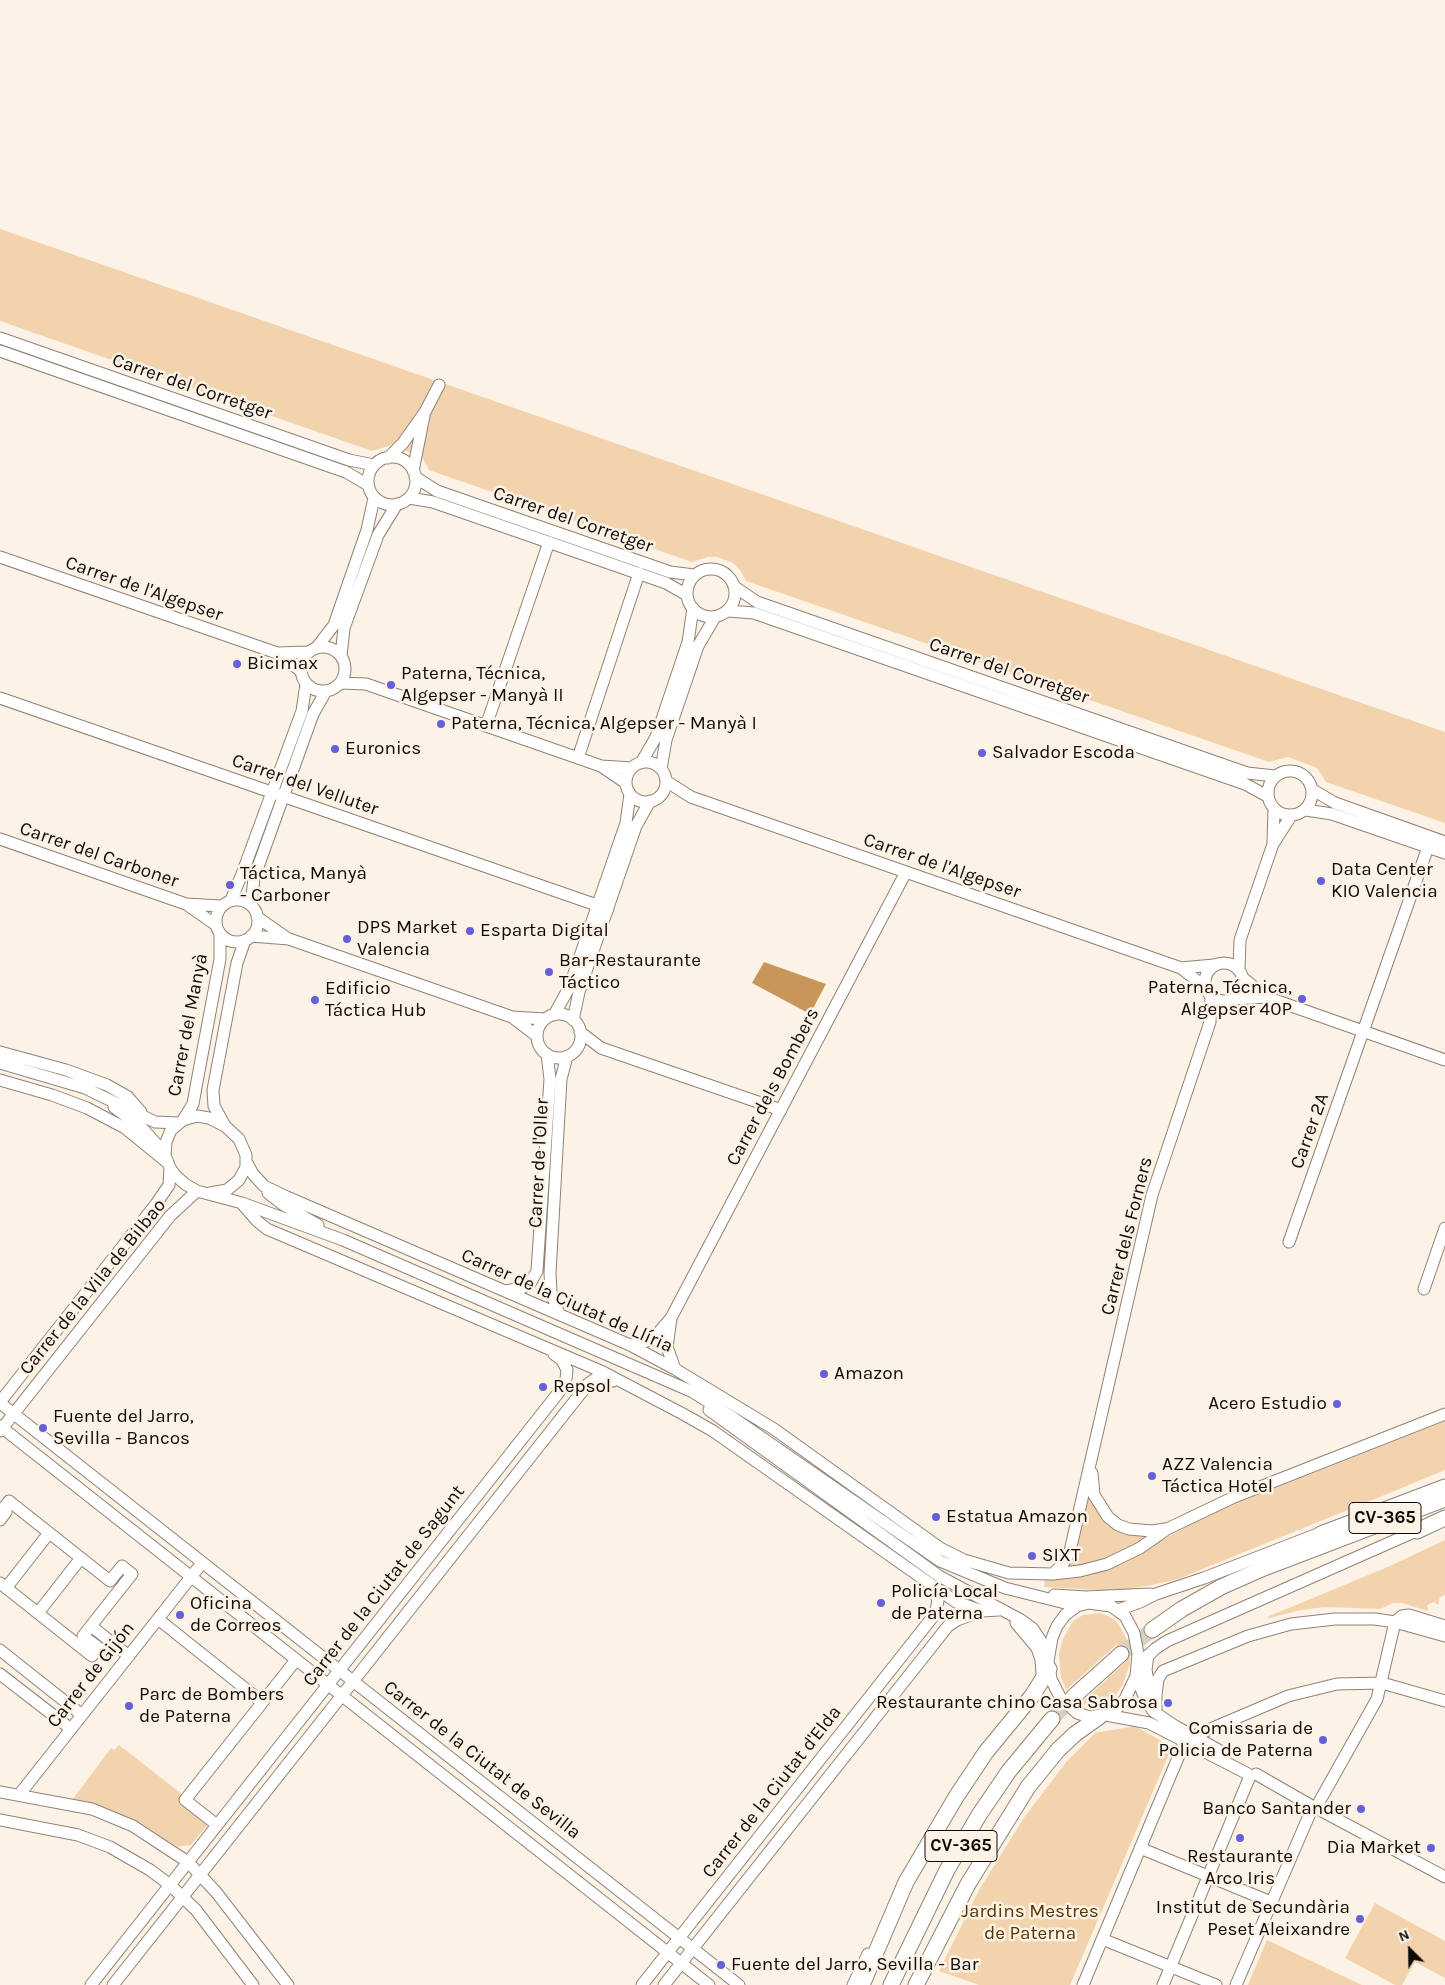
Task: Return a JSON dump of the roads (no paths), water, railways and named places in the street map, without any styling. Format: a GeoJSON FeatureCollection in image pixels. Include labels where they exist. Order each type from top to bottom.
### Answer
{"type":"FeatureCollection","features":[{"type":"Feature","properties":{"kind":"main road"},"geometry":{"type":"LineString","coordinates":[[1323,1539],[1445,1487]]}},
{"type":"Feature","properties":{"kind":"main road","name":"CV-365"},"geometry":{"type":"LineString","coordinates":[[1152,1630],[1182,1609],[1221,1587],[1323,1539],[1445,1492]]}},
{"type":"Feature","properties":{"kind":"main road","name":"CV-365"},"geometry":{"type":"LineString","coordinates":[[1323,1539],[1445,1499]]}},
{"type":"Feature","properties":{"kind":"main road"},"geometry":{"type":"LineString","coordinates":[[1417,1531],[1445,1519]]}},
{"type":"Feature","properties":{"kind":"main road"},"geometry":{"type":"LineString","coordinates":[[1073,1697],[1121,1654]]}},
{"type":"Feature","properties":{"kind":"main road"},"geometry":{"type":"LineString","coordinates":[[862,1985],[906,1882],[956,1797],[986,1752],[1032,1696],[1045,1676]]}},
{"type":"Feature","properties":{"kind":"main road"},"geometry":{"type":"LineString","coordinates":[[916,1985],[968,1884],[1028,1786],[1058,1750],[1075,1734],[1103,1716]]}},
{"type":"Feature","properties":{"kind":"main road","name":"CV-365"},"geometry":{"type":"LineString","coordinates":[[891,1985],[947,1870],[979,1815],[1009,1771],[1052,1719]]}},
{"type":"Feature","properties":{"kind":"street","name":"Carrer del Corretger"},"geometry":{"type":"LineString","coordinates":[[0,338],[349,460],[374,466]]}},
{"type":"Feature","properties":{"kind":"street","name":"Carrer del Corretger"},"geometry":{"type":"LineString","coordinates":[[0,351],[346,472],[368,485]]}},
{"type":"Feature","properties":{"kind":"street"},"geometry":{"type":"LineString","coordinates":[[301,671],[304,658],[334,625],[368,530],[374,498],[368,485],[370,471],[374,466],[388,458],[403,443],[425,412],[439,385]]}},
{"type":"Feature","properties":{"kind":"street"},"geometry":{"type":"LineString","coordinates":[[374,498],[389,505],[397,504],[409,498],[413,492],[414,474],[425,412]]}},
{"type":"Feature","properties":{"kind":"street"},"geometry":{"type":"LineString","coordinates":[[388,458],[402,460],[414,474]]}},
{"type":"Feature","properties":{"kind":"street","name":"Carrer del Corretger"},"geometry":{"type":"LineString","coordinates":[[414,474],[437,491],[670,572],[694,575]]}},
{"type":"Feature","properties":{"kind":"street","name":"Carrer del Corretger"},"geometry":{"type":"LineString","coordinates":[[409,498],[433,502],[639,573],[666,583],[687,595]]}},
{"type":"Feature","properties":{"kind":"street"},"geometry":{"type":"LineString","coordinates":[[306,684],[312,688],[326,691],[331,690],[343,678],[344,628],[378,535],[397,504]]}},
{"type":"Feature","properties":{"kind":"street"},"geometry":{"type":"LineString","coordinates":[[486,726],[549,542]]}},
{"type":"Feature","properties":{"kind":"street","name":"Carrer de l'Algepser"},"geometry":{"type":"LineString","coordinates":[[0,557],[277,653]]}},
{"type":"Feature","properties":{"kind":"street"},"geometry":{"type":"LineString","coordinates":[[573,1020],[626,823],[630,794],[626,783],[629,772],[636,766],[656,737],[688,642],[693,608],[687,595],[690,581],[694,575],[705,569],[718,569],[729,576],[735,587],[735,600],[728,611],[715,617],[706,616],[693,608]]}},
{"type":"Feature","properties":{"kind":"street"},"geometry":{"type":"LineString","coordinates":[[578,758],[639,573]]}},
{"type":"Feature","properties":{"kind":"street","name":"Carrer del Corretger"},"geometry":{"type":"LineString","coordinates":[[735,587],[757,602],[1247,773],[1275,776]]}},
{"type":"Feature","properties":{"kind":"street","name":"Carrer del Corretger"},"geometry":{"type":"LineString","coordinates":[[728,611],[754,613],[1244,784],[1267,796]]}},
{"type":"Feature","properties":{"kind":"street"},"geometry":{"type":"LineString","coordinates":[[601,1048],[553,1057],[542,1049],[537,1036],[538,1030],[569,988],[636,826],[650,802],[661,795],[666,786],[661,769],[666,740],[698,646],[715,617]]}},
{"type":"Feature","properties":{"kind":"street"},"geometry":{"type":"LineString","coordinates":[[277,653],[330,648],[366,684]]}},
{"type":"Feature","properties":{"kind":"street"},"geometry":{"type":"LineString","coordinates":[[248,938],[258,924],[251,905],[254,878],[302,711],[306,684],[301,671],[277,653]]}},
{"type":"Feature","properties":{"kind":"street"},"geometry":{"type":"LineString","coordinates":[[340,683],[366,684],[601,766],[626,783]]}},
{"type":"Feature","properties":{"kind":"street"},"geometry":{"type":"LineString","coordinates":[[289,939],[248,938],[232,941],[218,929],[216,918],[242,874],[313,714],[326,691]]}},
{"type":"Feature","properties":{"kind":"street","name":"Carrer del Velluter"},"geometry":{"type":"LineString","coordinates":[[0,698],[603,907]]}},
{"type":"Feature","properties":{"kind":"street"},"geometry":{"type":"LineString","coordinates":[[601,766],[636,766],[652,763],[661,769]]}},
{"type":"Feature","properties":{"kind":"street"},"geometry":{"type":"LineString","coordinates":[[1306,810],[1312,801],[1313,790],[1309,780],[1302,773],[1288,770],[1275,776],[1269,785],[1267,796],[1274,809],[1281,814],[1291,816],[1306,810],[1332,814],[1445,853]]}},
{"type":"Feature","properties":{"kind":"street"},"geometry":{"type":"LineString","coordinates":[[666,781],[691,797]]}},
{"type":"Feature","properties":{"kind":"street"},"geometry":{"type":"LineString","coordinates":[[1313,790],[1335,803],[1445,842]]}},
{"type":"Feature","properties":{"kind":"street"},"geometry":{"type":"LineString","coordinates":[[630,794],[639,801],[650,802]]}},
{"type":"Feature","properties":{"kind":"street"},"geometry":{"type":"LineString","coordinates":[[661,795],[691,797]]}},
{"type":"Feature","properties":{"kind":"street","name":"Carrer de l'Algepser"},"geometry":{"type":"LineString","coordinates":[[691,797],[1181,968]]}},
{"type":"Feature","properties":{"kind":"street"},"geometry":{"type":"LineString","coordinates":[[1273,844],[1274,809]]}},
{"type":"Feature","properties":{"kind":"street"},"geometry":{"type":"LineString","coordinates":[[1231,1000],[1242,990],[1240,940],[1273,844],[1291,816]]}},
{"type":"Feature","properties":{"kind":"street","name":"Carrer del Carboner"},"geometry":{"type":"LineString","coordinates":[[0,839],[186,904],[218,929]]}},
{"type":"Feature","properties":{"kind":"street","name":"Carrer 2A"},"geometry":{"type":"LineString","coordinates":[[1290,1242],[1428,847]]}},
{"type":"Feature","properties":{"kind":"street","name":"Carrer dels Bombers"},"geometry":{"type":"LineString","coordinates":[[630,1344],[652,1340],[672,1318],[906,872]]}},
{"type":"Feature","properties":{"kind":"street"},"geometry":{"type":"LineString","coordinates":[[226,903],[238,900],[251,905]]}},
{"type":"Feature","properties":{"kind":"street","name":"Carrer del Carboner"},"geometry":{"type":"LineString","coordinates":[[186,904],[226,903]]}},
{"type":"Feature","properties":{"kind":"street"},"geometry":{"type":"LineString","coordinates":[[257,917],[289,939],[512,1017],[537,1036]]}},
{"type":"Feature","properties":{"kind":"street","name":"Carrer del Manyà"},"geometry":{"type":"LineString","coordinates":[[181,1122],[193,1104],[220,959],[218,929]]}},
{"type":"Feature","properties":{"kind":"street","name":"Carrer del Manyà"},"geometry":{"type":"LineString","coordinates":[[225,1126],[214,1106],[213,1090],[237,963],[248,938]]}},
{"type":"Feature","properties":{"kind":"street"},"geometry":{"type":"LineString","coordinates":[[1240,940],[1208,971],[1204,978],[1205,986],[1211,997],[1218,1001],[1266,997]]}},
{"type":"Feature","properties":{"kind":"street"},"geometry":{"type":"LineString","coordinates":[[1181,968],[1228,963],[1266,997],[1445,1060]]}},
{"type":"Feature","properties":{"kind":"street"},"geometry":{"type":"LineString","coordinates":[[1181,968],[1205,986]]}},
{"type":"Feature","properties":{"kind":"street","name":"Carrer dels Forners"},"geometry":{"type":"LineString","coordinates":[[1053,1574],[1063,1564],[1070,1550],[1092,1462],[1152,1195],[1210,1022],[1211,997]]}},
{"type":"Feature","properties":{"kind":"street","name":"Carrer dels Forners"},"geometry":{"type":"LineString","coordinates":[[1210,1022],[1231,1000]]}},
{"type":"Feature","properties":{"kind":"street"},"geometry":{"type":"LineString","coordinates":[[512,1017],[568,1016],[573,1020],[580,1032],[601,1048],[781,1110]]}},
{"type":"Feature","properties":{"kind":"street"},"geometry":{"type":"LineString","coordinates":[[571,1053],[580,1039],[580,1032]]}},
{"type":"Feature","properties":{"kind":"street"},"geometry":{"type":"LineString","coordinates":[[0,1052],[66,1070],[106,1085],[128,1097],[144,1116]]}},
{"type":"Feature","properties":{"kind":"street","name":"Carrer de l'Oller"},"geometry":{"type":"LineString","coordinates":[[559,1314],[551,1292],[550,1273],[561,1079],[571,1053]]}},
{"type":"Feature","properties":{"kind":"street","name":"Carrer de l'Oller"},"geometry":{"type":"LineString","coordinates":[[538,1271],[550,1079],[547,1054]]}},
{"type":"Feature","properties":{"kind":"street","name":"Carrer de la Ciutat de Llíria"},"geometry":{"type":"LineString","coordinates":[[0,1063],[85,1088],[155,1122],[181,1122],[196,1116],[209,1118],[225,1126],[239,1139],[246,1154],[246,1164],[239,1180],[227,1190],[210,1193]]}},
{"type":"Feature","properties":{"kind":"street","name":"Carrer de la Ciutat de Llíria"},"geometry":{"type":"LineString","coordinates":[[0,1080],[52,1095],[87,1108],[125,1128],[168,1162]]}},
{"type":"Feature","properties":{"kind":"street","name":"Carrer de la Ciutat de Llíria"},"geometry":{"type":"LineString","coordinates":[[85,1088],[143,1129],[185,1184],[197,1191],[242,1203],[343,1240],[693,1392],[940,1561],[1005,1588],[1077,1606]]}},
{"type":"Feature","properties":{"kind":"street"},"geometry":{"type":"LineString","coordinates":[[168,1162],[166,1142],[171,1130],[181,1122]]}},
{"type":"Feature","properties":{"kind":"street","name":"Carrer de la Vila de Bilbao"},"geometry":{"type":"LineString","coordinates":[[0,1403],[156,1204],[169,1185],[168,1162]]}},
{"type":"Feature","properties":{"kind":"street","name":"Carrer de la Ciutat de Llíria"},"geometry":{"type":"LineString","coordinates":[[246,1164],[255,1183],[282,1204],[343,1240]]}},
{"type":"Feature","properties":{"kind":"street","name":"Carrer de la Ciutat de Llíria"},"geometry":{"type":"LineString","coordinates":[[246,1164],[264,1186],[311,1208],[630,1344],[675,1369],[755,1420],[774,1429],[940,1548],[964,1560],[1010,1573],[1053,1574],[1080,1571],[1106,1564],[1140,1548],[1167,1529]]}},
{"type":"Feature","properties":{"kind":"street","name":"Carrer de la Vila de Bilbao"},"geometry":{"type":"LineString","coordinates":[[1,1428],[170,1216],[197,1191]]}},
{"type":"Feature","properties":{"kind":"street","name":"Carrer de la Ciutat de Llíria"},"geometry":{"type":"LineString","coordinates":[[242,1203],[257,1221],[267,1229],[544,1348],[596,1368],[637,1390],[713,1431],[956,1602],[982,1611],[999,1610]]}},
{"type":"Feature","properties":{"kind":"street"},"geometry":{"type":"LineString","coordinates":[[1424,1288],[1445,1228]]}},
{"type":"Feature","properties":{"kind":"street"},"geometry":{"type":"LineString","coordinates":[[506,1291],[522,1288],[531,1282],[538,1271],[550,1273]]}},
{"type":"Feature","properties":{"kind":"street","name":"Carrer dels Bombers"},"geometry":{"type":"LineString","coordinates":[[672,1318],[667,1347],[675,1369]]}},
{"type":"Feature","properties":{"kind":"street","name":"Carrer de la Ciutat de Sagunt"},"geometry":{"type":"LineString","coordinates":[[91,1985],[558,1392],[566,1378],[567,1370],[562,1360],[544,1348]]}},
{"type":"Feature","properties":{"kind":"street","name":"Carrer de la Ciutat de Llíria"},"geometry":{"type":"LineString","coordinates":[[657,1376],[705,1408],[939,1576],[999,1610],[1021,1620],[1033,1629],[1048,1652]]}},
{"type":"Feature","properties":{"kind":"street","name":"Carrer de la Ciutat de Sagunt"},"geometry":{"type":"LineString","coordinates":[[113,1985],[588,1384],[595,1379],[602,1378],[637,1390]]}},
{"type":"Feature","properties":{"kind":"street","name":"Carrer de la Ciutat de Sevilla"},"geometry":{"type":"LineString","coordinates":[[0,1403],[739,1985]]}},
{"type":"Feature","properties":{"kind":"street"},"geometry":{"type":"LineString","coordinates":[[1167,1529],[1232,1498],[1445,1414]]}},
{"type":"Feature","properties":{"kind":"street"},"geometry":{"type":"LineString","coordinates":[[537,1420],[551,1431]]}},
{"type":"Feature","properties":{"kind":"street"},"geometry":{"type":"LineString","coordinates":[[755,1420],[859,1504]]}},
{"type":"Feature","properties":{"kind":"street","name":"Carrer de la Ciutat de Sevilla"},"geometry":{"type":"LineString","coordinates":[[1,1428],[709,1985]]}},
{"type":"Feature","properties":{"kind":"street","name":"Carrer dels Forners"},"geometry":{"type":"LineString","coordinates":[[1092,1462],[1094,1495],[1108,1517],[1118,1525],[1129,1528],[1152,1531],[1167,1529]]}},
{"type":"Feature","properties":{"kind":"street"},"geometry":{"type":"LineString","coordinates":[[1118,1610],[1156,1594],[1323,1539],[1445,1481]]}},
{"type":"Feature","properties":{"kind":"street"},"geometry":{"type":"LineString","coordinates":[[0,1520],[6,1512],[3,1509],[3,1504],[9,1501],[110,1581],[122,1566],[132,1574],[83,1636],[98,1648],[92,1656],[3,1586],[49,1533]]}},
{"type":"Feature","properties":{"kind":"street"},"geometry":{"type":"LineString","coordinates":[[1103,1716],[1118,1708],[1125,1699],[1137,1671],[1148,1655],[1167,1641],[1417,1531]]}},
{"type":"Feature","properties":{"kind":"street"},"geometry":{"type":"LineString","coordinates":[[38,1613],[82,1558]]}},
{"type":"Feature","properties":{"kind":"street"},"geometry":{"type":"LineString","coordinates":[[191,1577],[202,1563]]}},
{"type":"Feature","properties":{"kind":"street","name":"Carrer de Gijón"},"geometry":{"type":"LineString","coordinates":[[18,1795],[191,1577]]}},
{"type":"Feature","properties":{"kind":"street","name":"Carrer de la Ciutat d'Elda"},"geometry":{"type":"LineString","coordinates":[[642,1985],[935,1614],[938,1601],[933,1586]]}},
{"type":"Feature","properties":{"kind":"street"},"geometry":{"type":"LineString","coordinates":[[1025,1592],[1086,1597],[1156,1594]]}},
{"type":"Feature","properties":{"kind":"street"},"geometry":{"type":"LineString","coordinates":[[1045,1676],[1048,1652],[1056,1626],[1065,1615],[1077,1606],[1089,1603],[1102,1604],[1118,1610],[1130,1623],[1134,1633],[1138,1654],[1137,1671],[1150,1706],[1189,1738]]}},
{"type":"Feature","properties":{"kind":"street"},"geometry":{"type":"LineString","coordinates":[[999,1610],[1023,1630],[1036,1648],[1045,1676],[1069,1707],[1082,1715],[1149,1723],[1189,1738],[1445,1877]]}},
{"type":"Feature","properties":{"kind":"street","name":"Carrer de la Ciutat d'Elda"},"geometry":{"type":"LineString","coordinates":[[664,1985],[948,1626],[957,1620],[982,1611]]}},
{"type":"Feature","properties":{"kind":"street"},"geometry":{"type":"LineString","coordinates":[[1236,1985],[1314,1807],[1377,1699],[1395,1622],[1402,1616],[1409,1616],[1445,1626]]}},
{"type":"Feature","properties":{"kind":"street"},"geometry":{"type":"LineString","coordinates":[[158,1619],[262,1702]]}},
{"type":"Feature","properties":{"kind":"street"},"geometry":{"type":"LineString","coordinates":[[1157,1712],[1156,1695],[1158,1680],[1163,1671],[1248,1636],[1292,1624],[1335,1619],[1375,1619],[1395,1622],[1445,1636]]}},
{"type":"Feature","properties":{"kind":"street"},"geometry":{"type":"LineString","coordinates":[[929,1621],[935,1622],[943,1632]]}},
{"type":"Feature","properties":{"kind":"street"},"geometry":{"type":"LineString","coordinates":[[91,1626],[129,1656]]}},
{"type":"Feature","properties":{"kind":"street"},"geometry":{"type":"LineString","coordinates":[[0,1650],[82,1715]]}},
{"type":"Feature","properties":{"kind":"street"},"geometry":{"type":"LineString","coordinates":[[1148,1655],[1147,1682],[1157,1712]]}},
{"type":"Feature","properties":{"kind":"street"},"geometry":{"type":"LineString","coordinates":[[217,1826],[185,1800],[296,1660]]}},
{"type":"Feature","properties":{"kind":"street"},"geometry":{"type":"LineString","coordinates":[[0,1674],[71,1729]]}},
{"type":"Feature","properties":{"kind":"street"},"geometry":{"type":"LineString","coordinates":[[1083,1985],[1140,1848],[1189,1738],[1301,1691],[1337,1684],[1382,1684],[1445,1701]]}},
{"type":"Feature","properties":{"kind":"street"},"geometry":{"type":"LineString","coordinates":[[1163,1985],[1251,1773]]}},
{"type":"Feature","properties":{"kind":"street"},"geometry":{"type":"LineString","coordinates":[[0,1792],[92,1809],[133,1826],[188,1862],[244,1926],[288,1985]]}},
{"type":"Feature","properties":{"kind":"street"},"geometry":{"type":"LineString","coordinates":[[0,1820],[78,1835],[110,1847],[150,1870],[170,1885],[196,1910],[253,1985]]}},
{"type":"Feature","properties":{"kind":"street"},"geometry":{"type":"LineString","coordinates":[[1140,1848],[1272,1902]]}},
{"type":"Feature","properties":{"kind":"street"},"geometry":{"type":"LineString","coordinates":[[853,1985],[906,1882]]}},
{"type":"Feature","properties":{"kind":"street"},"geometry":{"type":"LineString","coordinates":[[1102,1939],[1216,1985]]}},
{"type":"Feature","properties":{"kind":"tunnel"},"geometry":{"type":"LineString","coordinates":[[1121,1654],[1152,1630]]}},
{"type":"Feature","properties":{"kind":"tunnel"},"geometry":{"type":"LineString","coordinates":[[1052,1719],[1073,1697]]}},
{"type":"Feature","properties":{"kind":"place","name":"Bicimax"},"geometry":{"type":"Point","coordinates":[237,664]}},
{"type":"Feature","properties":{"kind":"place","name":"Paterna, Técnica, Algepser - Manyà II"},"geometry":{"type":"Point","coordinates":[391,685]}},
{"type":"Feature","properties":{"kind":"place","name":"Paterna, Técnica, Algepser - Manyà I"},"geometry":{"type":"Point","coordinates":[441,724]}},
{"type":"Feature","properties":{"kind":"place","name":"Euronics"},"geometry":{"type":"Point","coordinates":[335,749]}},
{"type":"Feature","properties":{"kind":"place","name":"Salvador Escoda"},"geometry":{"type":"Point","coordinates":[982,753]}},
{"type":"Feature","properties":{"kind":"place","name":"Data Center KIO Valencia"},"geometry":{"type":"Point","coordinates":[1321,881]}},
{"type":"Feature","properties":{"kind":"place","name":"Táctica, Manyà - Carboner"},"geometry":{"type":"Point","coordinates":[230,885]}},
{"type":"Feature","properties":{"kind":"place","name":"Esparta Digital"},"geometry":{"type":"Point","coordinates":[470,931]}},
{"type":"Feature","properties":{"kind":"place","name":"DPS Market Valencia"},"geometry":{"type":"Point","coordinates":[347,939]}},
{"type":"Feature","properties":{"kind":"place","name":"Bar-Restaurante Táctico"},"geometry":{"type":"Point","coordinates":[549,972]}},
{"type":"Feature","properties":{"kind":"place","name":"Paterna, Técnica, Algepser 40P"},"geometry":{"type":"Point","coordinates":[1302,999]}},
{"type":"Feature","properties":{"kind":"place","name":"Edificio Táctica Hub"},"geometry":{"type":"Point","coordinates":[315,1000]}},
{"type":"Feature","properties":{"kind":"place","name":"Amazon"},"geometry":{"type":"Point","coordinates":[824,1374]}},
{"type":"Feature","properties":{"kind":"place","name":"Repsol"},"geometry":{"type":"Point","coordinates":[543,1387]}},
{"type":"Feature","properties":{"kind":"place","name":"Acero Estudio"},"geometry":{"type":"Point","coordinates":[1337,1404]}},
{"type":"Feature","properties":{"kind":"place","name":"Fuente del Jarro, Sevilla - Bancos"},"geometry":{"type":"Point","coordinates":[43,1428]}},
{"type":"Feature","properties":{"kind":"place","name":"AZZ Valencia Táctica Hotel"},"geometry":{"type":"Point","coordinates":[1152,1476]}},
{"type":"Feature","properties":{"kind":"place","name":"Estatua Amazon"},"geometry":{"type":"Point","coordinates":[936,1517]}},
{"type":"Feature","properties":{"kind":"place","name":"SIXT"},"geometry":{"type":"Point","coordinates":[1032,1556]}},
{"type":"Feature","properties":{"kind":"place","name":"Policía Local de Paterna"},"geometry":{"type":"Point","coordinates":[881,1603]}},
{"type":"Feature","properties":{"kind":"place","name":"Oficina de Correos"},"geometry":{"type":"Point","coordinates":[180,1615]}},
{"type":"Feature","properties":{"kind":"place","name":"Restaurante chino Casa Sabrosa"},"geometry":{"type":"Point","coordinates":[1168,1703]}},
{"type":"Feature","properties":{"kind":"place","name":"Parc de Bombers de Paterna"},"geometry":{"type":"Point","coordinates":[129,1706]}},
{"type":"Feature","properties":{"kind":"place","name":"Comissaria de Policia de Paterna"},"geometry":{"type":"Point","coordinates":[1323,1740]}},
{"type":"Feature","properties":{"kind":"place","name":"Banco Santander"},"geometry":{"type":"Point","coordinates":[1361,1809]}},
{"type":"Feature","properties":{"kind":"place","name":"Restaurante Arco Iris"},"geometry":{"type":"Point","coordinates":[1240,1838]}},
{"type":"Feature","properties":{"kind":"place","name":"Dia Market"},"geometry":{"type":"Point","coordinates":[1431,1848]}},
{"type":"Feature","properties":{"kind":"place","name":"Institut de Secundària Peset Aleixandre"},"geometry":{"type":"Point","coordinates":[1360,1919]}},
{"type":"Feature","properties":{"kind":"place","name":"Fuente del Jarro, Sevilla - Bar"},"geometry":{"type":"Point","coordinates":[721,1965]}},
{"type":"Feature","properties":{"kind":"park label","name":"Jardins Mestres de Paterna"},"geometry":{"type":"Point","coordinates":[1030,1923]}}]}
